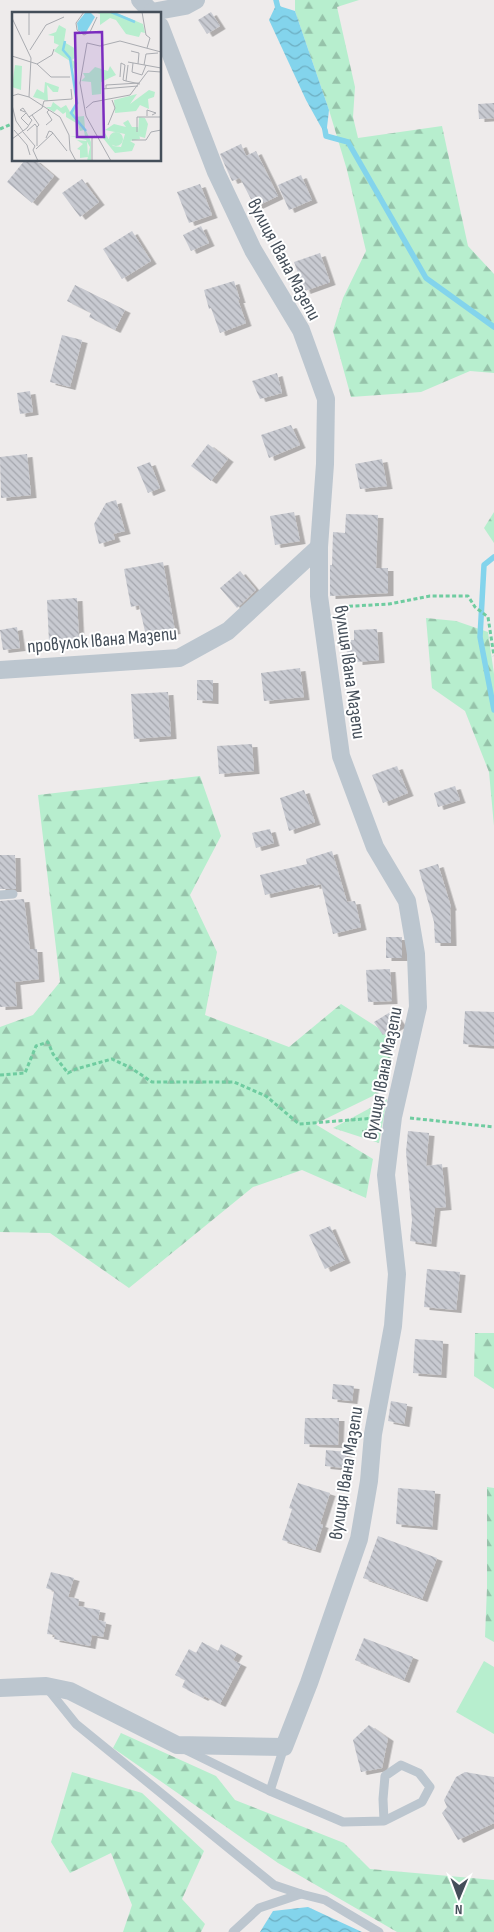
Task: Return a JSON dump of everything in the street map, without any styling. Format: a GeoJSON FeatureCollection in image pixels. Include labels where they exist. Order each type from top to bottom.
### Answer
{"type":"FeatureCollection","features":[{"type":"Feature","properties":{"kind":"street","name":"вулиця Івана Мазепи"},"geometry":{"type":"LineString","coordinates":[[156,12],[185,6],[196,0]]}},
{"type":"Feature","properties":{"kind":"street","name":"вулиця Івана Мазепи"},"geometry":{"type":"LineString","coordinates":[[161,37],[216,172],[253,250],[300,330],[326,399],[325,464],[319,547],[321,608],[341,756],[375,848],[407,901],[416,954],[418,1007],[393,1117],[386,1175],[397,1274],[392,1326],[373,1434],[369,1481],[359,1539],[284,1747]]}},
{"type":"Feature","properties":{"kind":"street","name":"провулок Івана Мазепи"},"geometry":{"type":"LineString","coordinates":[[0,670],[179,658],[228,631],[319,547]]}},
{"type":"Feature","properties":{"kind":"street"},"geometry":{"type":"LineString","coordinates":[[0,1688],[46,1686],[70,1691],[177,1745],[284,1747]]}},
{"type":"Feature","properties":{"kind":"lane"},"geometry":{"type":"LineString","coordinates":[[0,895],[13,894]]}},
{"type":"Feature","properties":{"kind":"lane"},"geometry":{"type":"LineString","coordinates":[[46,1686],[76,1724],[274,1885],[325,1900],[379,1932]]}},
{"type":"Feature","properties":{"kind":"lane"},"geometry":{"type":"LineString","coordinates":[[177,1745],[270,1791],[343,1822],[384,1822],[422,1802],[430,1787],[419,1773],[401,1764],[385,1776],[384,1822]]}},
{"type":"Feature","properties":{"kind":"lane"},"geometry":{"type":"LineString","coordinates":[[270,1791],[284,1747]]}},
{"type":"Feature","properties":{"kind":"lane"},"geometry":{"type":"LineString","coordinates":[[233,1932],[259,1908],[301,1894]]}},
{"type":"Feature","properties":{"kind":"path"},"geometry":{"type":"LineString","coordinates":[[0,129],[12,124]]}},
{"type":"Feature","properties":{"kind":"path"},"geometry":{"type":"LineString","coordinates":[[321,608],[389,604],[430,596],[468,596],[475,607],[488,617],[494,656]]}},
{"type":"Feature","properties":{"kind":"path"},"geometry":{"type":"LineString","coordinates":[[0,1075],[25,1073],[36,1046],[48,1042],[68,1073],[76,1069],[112,1060],[131,1068],[152,1082],[234,1082],[266,1096],[299,1124],[393,1117],[494,1127]]}},
{"type":"Feature","properties":{"kind":"green space"},"geometry":{"type":"Polygon","coordinates":[[[295,0],[359,0],[337,7],[355,87],[353,117],[358,138],[442,126],[468,246],[494,274],[494,373],[470,371],[421,392],[351,397],[333,331],[343,298],[366,251],[347,170],[329,110],[295,11],[295,0]]]}},
{"type":"Feature","properties":{"kind":"green space"},"geometry":{"type":"Polygon","coordinates":[[[494,512],[494,543],[484,528],[494,512]]]}},
{"type":"Feature","properties":{"kind":"green space"},"geometry":{"type":"Polygon","coordinates":[[[426,618],[456,621],[488,632],[494,674],[494,826],[489,772],[465,711],[432,688],[426,618]]]}},
{"type":"Feature","properties":{"kind":"green space"},"geometry":{"type":"Polygon","coordinates":[[[200,776],[221,836],[190,895],[217,952],[205,1015],[289,1047],[341,1004],[394,1038],[385,1090],[315,1124],[373,1159],[366,1198],[302,1170],[253,1187],[129,1288],[50,1233],[0,1232],[0,1027],[33,1015],[60,982],[38,795],[200,776]]]}},
{"type":"Feature","properties":{"kind":"green space"},"geometry":{"type":"Polygon","coordinates":[[[387,1099],[379,1143],[333,1128],[387,1099]]]}},
{"type":"Feature","properties":{"kind":"green space"},"geometry":{"type":"Polygon","coordinates":[[[475,1333],[494,1333],[494,1389],[474,1376],[475,1333]]]}},
{"type":"Feature","properties":{"kind":"green space"},"geometry":{"type":"Polygon","coordinates":[[[487,1487],[494,1488],[494,1642],[485,1637],[487,1487]]]}},
{"type":"Feature","properties":{"kind":"green space"},"geometry":{"type":"Polygon","coordinates":[[[484,1661],[494,1667],[494,1734],[456,1712],[484,1661]]]}},
{"type":"Feature","properties":{"kind":"green space"},"geometry":{"type":"Polygon","coordinates":[[[121,1733],[216,1776],[235,1800],[344,1843],[370,1869],[494,1880],[494,1932],[397,1932],[278,1863],[113,1748],[121,1733]]]}},
{"type":"Feature","properties":{"kind":"green space"},"geometry":{"type":"Polygon","coordinates":[[[72,1772],[142,1793],[204,1851],[182,1899],[205,1924],[201,1932],[123,1932],[132,1905],[111,1853],[70,1873],[51,1842],[72,1772]]]}},
{"type":"Feature","properties":{"kind":"water"},"geometry":{"type":"Polygon","coordinates":[[[276,5],[295,11],[329,110],[326,136],[306,100],[269,20],[276,5]]]}},
{"type":"Feature","properties":{"kind":"water"},"geometry":{"type":"Polygon","coordinates":[[[308,1907],[362,1932],[260,1932],[273,1911],[308,1907]]]}},
{"type":"Feature","properties":{"kind":"building"},"geometry":{"type":"Polygon","coordinates":[[[211,12],[220,26],[207,34],[198,20],[211,12]]]}},
{"type":"Feature","properties":{"kind":"building"},"geometry":{"type":"Polygon","coordinates":[[[494,103],[494,118],[479,119],[478,104],[494,103]]]}},
{"type":"Feature","properties":{"kind":"building"},"geometry":{"type":"Polygon","coordinates":[[[241,144],[246,156],[256,151],[278,196],[255,207],[240,178],[232,181],[220,154],[241,144]]]}},
{"type":"Feature","properties":{"kind":"building"},"geometry":{"type":"Polygon","coordinates":[[[24,161],[36,161],[54,176],[32,203],[7,182],[24,161]]]}},
{"type":"Feature","properties":{"kind":"building"},"geometry":{"type":"Polygon","coordinates":[[[301,175],[312,200],[289,210],[278,185],[301,175]]]}},
{"type":"Feature","properties":{"kind":"building"},"geometry":{"type":"Polygon","coordinates":[[[82,179],[99,202],[80,217],[62,193],[82,179]]]}},
{"type":"Feature","properties":{"kind":"building"},"geometry":{"type":"Polygon","coordinates":[[[200,184],[212,215],[189,223],[177,192],[200,184]]]}},
{"type":"Feature","properties":{"kind":"building"},"geometry":{"type":"Polygon","coordinates":[[[201,226],[209,243],[191,251],[183,235],[201,226]]]}},
{"type":"Feature","properties":{"kind":"building"},"geometry":{"type":"Polygon","coordinates":[[[132,231],[151,261],[122,279],[103,249],[132,231]]]}},
{"type":"Feature","properties":{"kind":"building"},"geometry":{"type":"Polygon","coordinates":[[[320,253],[330,282],[305,291],[294,262],[320,253]]]}},
{"type":"Feature","properties":{"kind":"building"},"geometry":{"type":"Polygon","coordinates":[[[234,281],[246,323],[220,333],[211,308],[209,309],[204,290],[234,281]]]}},
{"type":"Feature","properties":{"kind":"building"},"geometry":{"type":"Polygon","coordinates":[[[75,285],[125,310],[115,330],[89,317],[91,313],[67,301],[75,285]]]}},
{"type":"Feature","properties":{"kind":"building"},"geometry":{"type":"Polygon","coordinates":[[[62,335],[82,340],[70,387],[50,382],[62,335]]]}},
{"type":"Feature","properties":{"kind":"building"},"geometry":{"type":"Polygon","coordinates":[[[277,373],[282,393],[260,399],[252,381],[277,373]]]}},
{"type":"Feature","properties":{"kind":"building"},"geometry":{"type":"Polygon","coordinates":[[[30,391],[33,412],[20,414],[17,393],[30,391]]]}},
{"type":"Feature","properties":{"kind":"building"},"geometry":{"type":"Polygon","coordinates":[[[291,425],[300,445],[269,458],[261,435],[291,425]]]}},
{"type":"Feature","properties":{"kind":"building"},"geometry":{"type":"Polygon","coordinates":[[[208,444],[228,459],[211,481],[191,466],[208,444]]]}},
{"type":"Feature","properties":{"kind":"building"},"geometry":{"type":"Polygon","coordinates":[[[27,454],[31,495],[1,498],[0,457],[27,454]]]}},
{"type":"Feature","properties":{"kind":"building"},"geometry":{"type":"Polygon","coordinates":[[[382,459],[387,486],[360,489],[355,464],[382,459]]]}},
{"type":"Feature","properties":{"kind":"building"},"geometry":{"type":"Polygon","coordinates":[[[150,462],[160,488],[148,493],[137,467],[150,462]]]}},
{"type":"Feature","properties":{"kind":"building"},"geometry":{"type":"Polygon","coordinates":[[[116,500],[125,531],[113,534],[115,539],[99,544],[94,524],[106,503],[116,500]]]}},
{"type":"Feature","properties":{"kind":"building"},"geometry":{"type":"Polygon","coordinates":[[[294,512],[300,541],[275,545],[270,516],[294,512]]]}},
{"type":"Feature","properties":{"kind":"building"},"geometry":{"type":"Polygon","coordinates":[[[346,514],[378,515],[376,568],[388,568],[388,593],[330,596],[333,532],[345,533],[346,514]]]}},
{"type":"Feature","properties":{"kind":"building"},"geometry":{"type":"Polygon","coordinates":[[[163,562],[175,631],[146,636],[139,605],[131,607],[124,569],[163,562]]]}},
{"type":"Feature","properties":{"kind":"building"},"geometry":{"type":"Polygon","coordinates":[[[240,571],[256,590],[237,608],[220,588],[240,571]]]}},
{"type":"Feature","properties":{"kind":"building"},"geometry":{"type":"Polygon","coordinates":[[[77,598],[79,640],[49,642],[47,600],[77,598]]]}},
{"type":"Feature","properties":{"kind":"building"},"geometry":{"type":"Polygon","coordinates":[[[17,627],[20,648],[3,650],[0,630],[17,627]]]}},
{"type":"Feature","properties":{"kind":"building"},"geometry":{"type":"Polygon","coordinates":[[[377,629],[379,660],[357,662],[357,655],[347,655],[346,640],[354,640],[354,630],[377,629]]]}},
{"type":"Feature","properties":{"kind":"building"},"geometry":{"type":"Polygon","coordinates":[[[300,668],[304,697],[264,701],[261,673],[300,668]]]}},
{"type":"Feature","properties":{"kind":"building"},"geometry":{"type":"Polygon","coordinates":[[[197,680],[213,680],[213,701],[197,700],[197,680]]]}},
{"type":"Feature","properties":{"kind":"building"},"geometry":{"type":"Polygon","coordinates":[[[168,692],[171,736],[134,739],[131,694],[168,692]]]}},
{"type":"Feature","properties":{"kind":"building"},"geometry":{"type":"Polygon","coordinates":[[[252,744],[254,771],[219,774],[217,746],[252,744]]]}},
{"type":"Feature","properties":{"kind":"building"},"geometry":{"type":"Polygon","coordinates":[[[397,766],[408,793],[383,803],[372,775],[397,766]]]}},
{"type":"Feature","properties":{"kind":"building"},"geometry":{"type":"Polygon","coordinates":[[[455,786],[460,800],[438,807],[434,793],[455,786]]]}},
{"type":"Feature","properties":{"kind":"building"},"geometry":{"type":"Polygon","coordinates":[[[304,790],[315,822],[289,831],[280,798],[304,790]]]}},
{"type":"Feature","properties":{"kind":"building"},"geometry":{"type":"Polygon","coordinates":[[[270,829],[274,843],[256,848],[252,833],[270,829]]]}},
{"type":"Feature","properties":{"kind":"building"},"geometry":{"type":"Polygon","coordinates":[[[332,851],[347,902],[355,901],[361,927],[333,934],[321,884],[265,895],[260,875],[307,864],[306,859],[332,851]]]}},
{"type":"Feature","properties":{"kind":"building"},"geometry":{"type":"Polygon","coordinates":[[[0,855],[15,855],[16,889],[0,889],[0,855]]]}},
{"type":"Feature","properties":{"kind":"building"},"geometry":{"type":"Polygon","coordinates":[[[438,864],[451,907],[451,943],[435,943],[434,922],[419,870],[438,864]]]}},
{"type":"Feature","properties":{"kind":"building"},"geometry":{"type":"Polygon","coordinates":[[[24,899],[30,949],[37,949],[39,979],[15,982],[17,1006],[0,1007],[0,901],[24,899]]]}},
{"type":"Feature","properties":{"kind":"building"},"geometry":{"type":"Polygon","coordinates":[[[386,937],[402,937],[402,958],[386,958],[386,937]]]}},
{"type":"Feature","properties":{"kind":"building"},"geometry":{"type":"Polygon","coordinates":[[[390,969],[392,1001],[368,1002],[366,970],[390,969]]]}},
{"type":"Feature","properties":{"kind":"building"},"geometry":{"type":"Polygon","coordinates":[[[392,1011],[401,1024],[383,1035],[374,1022],[392,1011]]]}},
{"type":"Feature","properties":{"kind":"building"},"geometry":{"type":"Polygon","coordinates":[[[465,1011],[494,1012],[494,1046],[463,1044],[465,1011]]]}},
{"type":"Feature","properties":{"kind":"building"},"geometry":{"type":"Polygon","coordinates":[[[408,1131],[429,1133],[426,1166],[442,1164],[446,1207],[435,1208],[431,1244],[410,1241],[412,1220],[406,1152],[408,1131]]]}},
{"type":"Feature","properties":{"kind":"building"},"geometry":{"type":"Polygon","coordinates":[[[330,1226],[345,1260],[325,1269],[309,1235],[330,1226]]]}},
{"type":"Feature","properties":{"kind":"building"},"geometry":{"type":"Polygon","coordinates":[[[427,1269],[460,1272],[456,1310],[424,1307],[427,1269]]]}},
{"type":"Feature","properties":{"kind":"building"},"geometry":{"type":"Polygon","coordinates":[[[415,1339],[443,1341],[441,1375],[413,1373],[415,1339]]]}},
{"type":"Feature","properties":{"kind":"building"},"geometry":{"type":"Polygon","coordinates":[[[333,1384],[354,1386],[352,1401],[332,1399],[333,1384]]]}},
{"type":"Feature","properties":{"kind":"building"},"geometry":{"type":"Polygon","coordinates":[[[391,1401],[407,1404],[404,1424],[388,1421],[391,1401]]]}},
{"type":"Feature","properties":{"kind":"building"},"geometry":{"type":"Polygon","coordinates":[[[305,1418],[339,1418],[338,1445],[304,1444],[305,1418]]]}},
{"type":"Feature","properties":{"kind":"building"},"geometry":{"type":"Polygon","coordinates":[[[326,1450],[347,1452],[345,1468],[325,1466],[326,1450]]]}},
{"type":"Feature","properties":{"kind":"building"},"geometry":{"type":"Polygon","coordinates":[[[298,1483],[330,1493],[320,1524],[323,1525],[315,1550],[282,1540],[292,1509],[289,1508],[298,1483]]]}},
{"type":"Feature","properties":{"kind":"building"},"geometry":{"type":"Polygon","coordinates":[[[398,1488],[435,1491],[432,1527],[396,1524],[398,1488]]]}},
{"type":"Feature","properties":{"kind":"building"},"geometry":{"type":"Polygon","coordinates":[[[378,1536],[437,1558],[422,1599],[363,1578],[378,1536]]]}},
{"type":"Feature","properties":{"kind":"building"},"geometry":{"type":"Polygon","coordinates":[[[51,1572],[74,1578],[68,1597],[79,1599],[78,1606],[100,1610],[98,1620],[106,1622],[103,1637],[92,1635],[90,1646],[54,1639],[55,1635],[47,1634],[54,1591],[46,1588],[51,1572]]]}},
{"type":"Feature","properties":{"kind":"building"},"geometry":{"type":"Polygon","coordinates":[[[364,1638],[413,1657],[404,1680],[355,1660],[364,1638]]]}},
{"type":"Feature","properties":{"kind":"building"},"geometry":{"type":"Polygon","coordinates":[[[202,1642],[218,1651],[221,1644],[237,1653],[233,1660],[241,1664],[220,1704],[182,1687],[185,1680],[175,1675],[189,1649],[196,1653],[202,1642]]]}},
{"type":"Feature","properties":{"kind":"building"},"geometry":{"type":"Polygon","coordinates":[[[369,1725],[388,1738],[382,1768],[361,1772],[353,1740],[369,1725]]]}},
{"type":"Feature","properties":{"kind":"building"},"geometry":{"type":"Polygon","coordinates":[[[465,1772],[494,1777],[494,1823],[458,1840],[442,1813],[447,1807],[444,1800],[456,1777],[465,1772]]]}},
{"type":"Feature","properties":{"kind":"waterway"},"geometry":{"type":"LineString","coordinates":[[276,0],[279,12]]}},
{"type":"Feature","properties":{"kind":"waterway"},"geometry":{"type":"LineString","coordinates":[[325,130],[326,136],[348,142],[426,278],[494,327]]}},
{"type":"Feature","properties":{"kind":"waterway"},"geometry":{"type":"LineString","coordinates":[[494,557],[484,565],[480,637],[494,710]]}}]}
